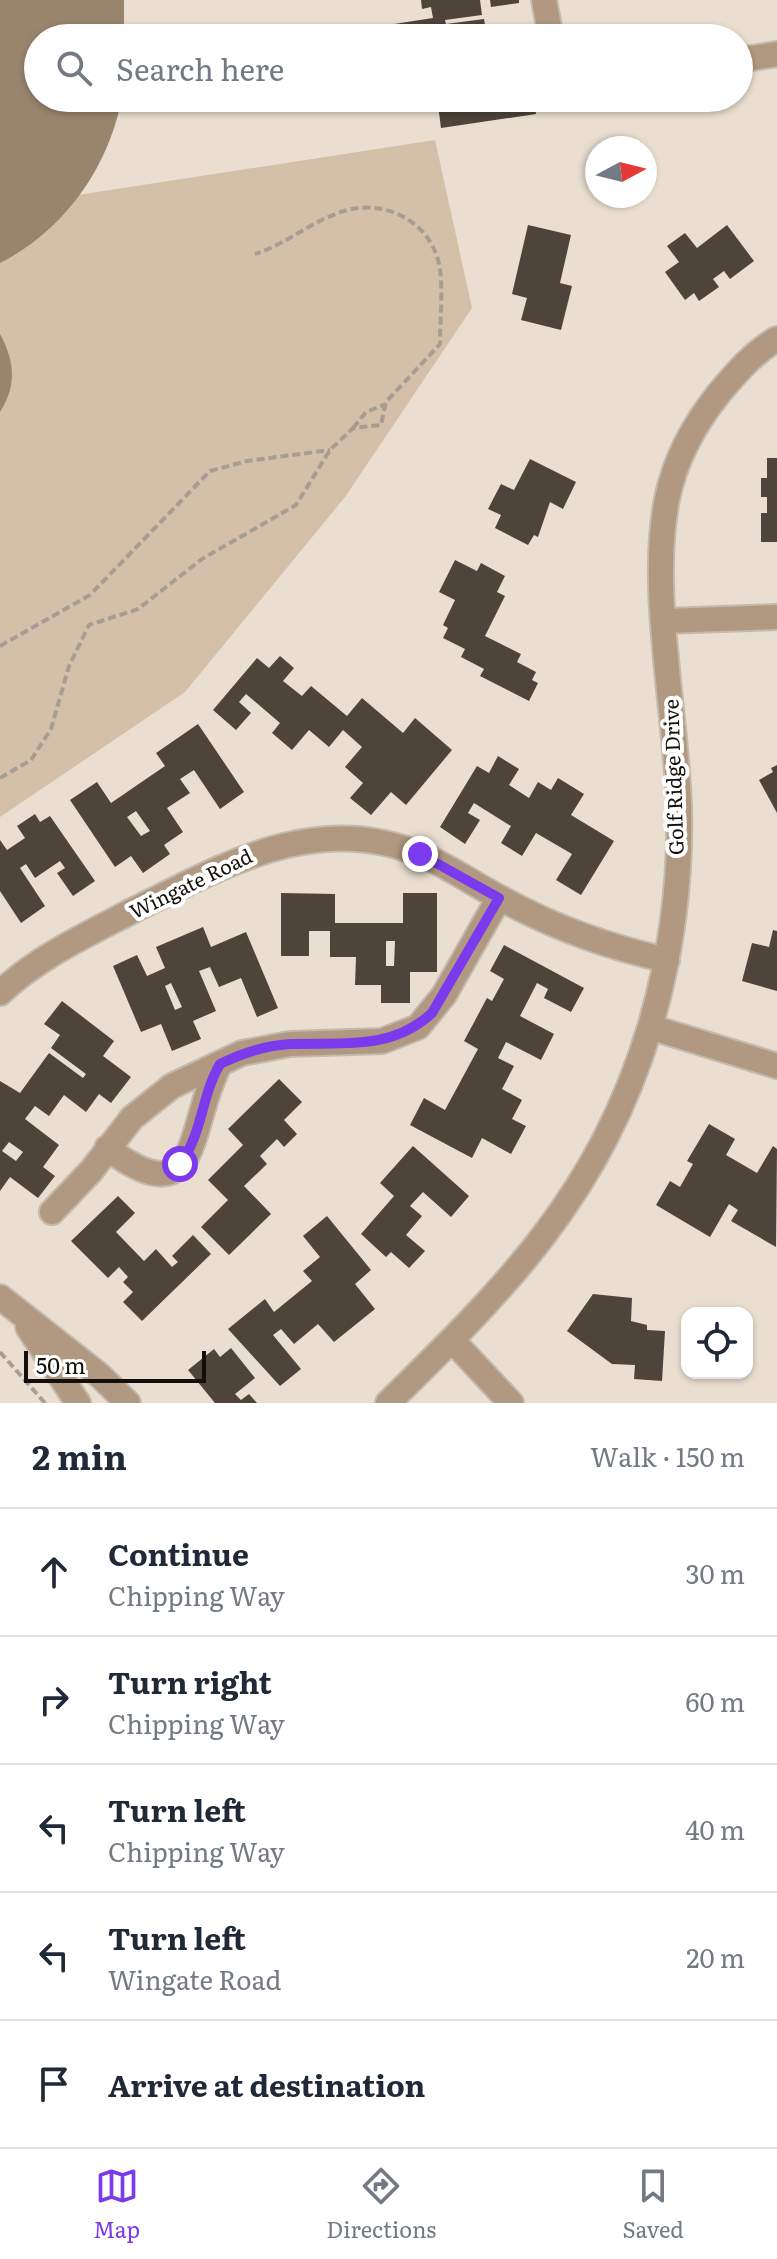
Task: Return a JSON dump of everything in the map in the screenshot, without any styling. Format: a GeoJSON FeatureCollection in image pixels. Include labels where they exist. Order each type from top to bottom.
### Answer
{"type":"FeatureCollection","features":[{"type":"Feature","properties":{"kind":"street"},"geometry":{"type":"LineString","coordinates":[[544,0],[548,24]]}},
{"type":"Feature","properties":{"kind":"street"},"geometry":{"type":"LineString","coordinates":[[753,58],[777,54]]}},
{"type":"Feature","properties":{"kind":"street","name":"Golf Ridge Drive"},"geometry":{"type":"LineString","coordinates":[[388,1403],[519,1271],[562,1213],[613,1123],[650,1027],[667,960],[674,906],[679,808],[665,621],[663,534],[667,498],[687,442],[730,380],[753,356],[777,339]]}},
{"type":"Feature","properties":{"kind":"street"},"geometry":{"type":"LineString","coordinates":[[665,621],[777,617]]}},
{"type":"Feature","properties":{"kind":"street","name":"Wingate Road"},"geometry":{"type":"LineString","coordinates":[[0,993],[29,969],[94,931],[242,857],[287,844],[332,840],[392,846],[420,854],[499,898],[591,941],[667,960]]}},
{"type":"Feature","properties":{"kind":"street"},"geometry":{"type":"LineString","coordinates":[[52,1212],[125,1124],[172,1086],[265,1047],[382,1041],[418,1027],[444,995],[499,898]]}},
{"type":"Feature","properties":{"kind":"street"},"geometry":{"type":"LineString","coordinates":[[650,1027],[777,1066]]}},
{"type":"Feature","properties":{"kind":"street"},"geometry":{"type":"LineString","coordinates":[[107,1148],[141,1172],[155,1176],[171,1171],[195,1140],[208,1085],[220,1064]]}},
{"type":"Feature","properties":{"kind":"street"},"geometry":{"type":"LineString","coordinates":[[0,1297],[98,1374],[128,1403]]}},
{"type":"Feature","properties":{"kind":"street"},"geometry":{"type":"LineString","coordinates":[[20,1315],[78,1403]]}},
{"type":"Feature","properties":{"kind":"street"},"geometry":{"type":"LineString","coordinates":[[452,1340],[511,1403]]}},
{"type":"Feature","properties":{"kind":"path"},"geometry":{"type":"LineString","coordinates":[[0,778],[31,760],[51,729],[69,666],[89,625],[138,609],[202,559],[296,505],[330,450],[366,412],[386,404],[440,344],[440,268],[431,244],[405,215],[374,205],[344,211],[304,228],[278,247],[255,254]]}},
{"type":"Feature","properties":{"kind":"path"},"geometry":{"type":"LineString","coordinates":[[353,428],[381,425],[386,404]]}},
{"type":"Feature","properties":{"kind":"path"},"geometry":{"type":"LineString","coordinates":[[0,646],[90,595],[210,471],[247,461],[330,450]]}},
{"type":"Feature","properties":{"kind":"path"},"geometry":{"type":"LineString","coordinates":[[0,1352],[45,1403]]}},
{"type":"Feature","properties":{"kind":"shaded area"},"geometry":{"type":"Polygon","coordinates":[[[0,0],[124,0],[124,24],[24,24],[24,112],[118,112],[105,151],[79,196],[44,234],[0,263],[0,0]]]}},
{"type":"Feature","properties":{"kind":"shaded area"},"geometry":{"type":"Polygon","coordinates":[[[435,140],[472,308],[345,497],[185,692],[0,817],[0,207],[435,140]]]}},
{"type":"Feature","properties":{"kind":"shaded area"},"geometry":{"type":"Polygon","coordinates":[[[0,334],[9,354],[12,373],[9,392],[0,412],[0,334]]]}},
{"type":"Feature","properties":{"kind":"building"},"geometry":{"type":"Polygon","coordinates":[[[421,0],[480,0],[482,15],[445,20],[446,24],[394,24],[433,18],[431,7],[422,9],[421,0]]]}},
{"type":"Feature","properties":{"kind":"building"},"geometry":{"type":"Polygon","coordinates":[[[490,0],[519,0],[519,3],[491,7],[490,0]]]}},
{"type":"Feature","properties":{"kind":"building"},"geometry":{"type":"Polygon","coordinates":[[[484,19],[485,24],[446,24],[484,19]]]}},
{"type":"Feature","properties":{"kind":"building"},"geometry":{"type":"Polygon","coordinates":[[[439,112],[536,112],[536,114],[441,128],[439,112]]]}},
{"type":"Feature","properties":{"kind":"building"},"geometry":{"type":"Polygon","coordinates":[[[528,225],[571,235],[560,283],[572,286],[561,330],[521,320],[527,298],[512,294],[528,225]]]}},
{"type":"Feature","properties":{"kind":"building"},"geometry":{"type":"Polygon","coordinates":[[[727,225],[754,261],[730,279],[724,271],[713,279],[719,287],[699,301],[694,293],[685,300],[665,272],[679,262],[667,246],[685,233],[697,248],[727,225]]]}},
{"type":"Feature","properties":{"kind":"building"},"geometry":{"type":"Polygon","coordinates":[[[767,458],[777,458],[777,542],[761,542],[761,513],[767,513],[767,497],[761,497],[761,478],[767,478],[767,458]]]}},
{"type":"Feature","properties":{"kind":"building"},"geometry":{"type":"Polygon","coordinates":[[[530,459],[576,482],[563,509],[550,502],[538,537],[534,535],[528,545],[495,528],[501,515],[488,509],[501,484],[514,490],[530,459]]]}},
{"type":"Feature","properties":{"kind":"building"},"geometry":{"type":"Polygon","coordinates":[[[455,560],[477,571],[481,563],[505,576],[497,592],[505,596],[485,636],[521,654],[517,662],[536,672],[532,680],[538,683],[529,701],[480,676],[484,669],[461,657],[465,649],[443,638],[448,628],[443,625],[455,600],[439,592],[455,560]]]}},
{"type":"Feature","properties":{"kind":"building"},"geometry":{"type":"Polygon","coordinates":[[[280,656],[294,668],[283,681],[302,696],[311,686],[347,716],[362,698],[403,733],[415,718],[452,750],[406,805],[391,792],[371,815],[350,798],[363,783],[345,767],[362,747],[343,730],[329,747],[309,730],[292,750],[272,733],[280,723],[246,694],[239,702],[251,713],[236,730],[213,710],[257,658],[269,668],[280,656]]]}},
{"type":"Feature","properties":{"kind":"building"},"geometry":{"type":"Polygon","coordinates":[[[198,724],[244,792],[220,809],[194,770],[180,779],[190,793],[167,808],[183,832],[164,845],[170,854],[143,873],[131,856],[115,867],[70,800],[97,782],[111,803],[165,766],[156,753],[198,724]],[[136,811],[127,817],[141,836],[150,831],[136,811]]]}},
{"type":"Feature","properties":{"kind":"building"},"geometry":{"type":"Polygon","coordinates":[[[498,756],[519,769],[509,785],[529,798],[538,782],[551,790],[558,778],[584,794],[571,815],[614,841],[581,895],[556,880],[572,854],[536,833],[522,856],[501,843],[511,826],[474,803],[468,813],[480,820],[465,844],[440,827],[477,766],[489,773],[498,756]]]}},
{"type":"Feature","properties":{"kind":"building"},"geometry":{"type":"Polygon","coordinates":[[[777,765],[777,813],[759,780],[773,772],[771,768],[777,765]]]}},
{"type":"Feature","properties":{"kind":"building"},"geometry":{"type":"Polygon","coordinates":[[[35,814],[40,822],[50,816],[95,881],[73,896],[57,873],[65,868],[60,861],[35,878],[26,864],[20,868],[45,906],[21,923],[0,891],[0,840],[7,850],[25,838],[17,826],[35,814]]]}},
{"type":"Feature","properties":{"kind":"building"},"geometry":{"type":"Polygon","coordinates":[[[281,893],[335,894],[335,923],[403,923],[403,893],[437,893],[437,972],[410,972],[410,1003],[381,1003],[381,985],[355,985],[356,957],[330,957],[330,931],[309,931],[309,956],[281,956],[281,893]],[[386,941],[386,966],[394,966],[395,941],[386,941]]]}},
{"type":"Feature","properties":{"kind":"building"},"geometry":{"type":"Polygon","coordinates":[[[203,927],[211,947],[246,932],[278,1008],[257,1017],[241,978],[219,987],[210,967],[199,971],[216,1011],[193,1021],[201,1039],[172,1051],[161,1024],[141,1032],[113,966],[137,955],[147,976],[165,968],[156,947],[203,927]],[[171,983],[165,986],[175,1010],[182,1007],[171,983]]]}},
{"type":"Feature","properties":{"kind":"building"},"geometry":{"type":"Polygon","coordinates":[[[773,930],[777,931],[777,991],[742,981],[752,943],[769,947],[773,930]]]}},
{"type":"Feature","properties":{"kind":"building"},"geometry":{"type":"Polygon","coordinates":[[[504,945],[584,988],[571,1012],[544,998],[548,989],[537,983],[520,1016],[554,1034],[541,1060],[506,1042],[498,1058],[514,1066],[502,1089],[522,1100],[512,1119],[526,1126],[511,1154],[482,1138],[472,1158],[410,1125],[424,1098],[445,1110],[478,1049],[464,1041],[487,998],[492,1001],[504,979],[490,971],[504,945]]]}},
{"type":"Feature","properties":{"kind":"building"},"geometry":{"type":"Polygon","coordinates":[[[62,1001],[114,1041],[103,1056],[131,1077],[111,1103],[99,1094],[86,1112],[64,1095],[49,1116],[35,1106],[25,1119],[59,1145],[43,1167],[55,1176],[38,1198],[10,1177],[0,1191],[0,1081],[20,1093],[49,1053],[83,1078],[86,1074],[51,1048],[60,1035],[44,1024],[62,1001]],[[9,1142],[2,1151],[16,1161],[23,1152],[9,1142]]]}},
{"type":"Feature","properties":{"kind":"building"},"geometry":{"type":"Polygon","coordinates":[[[279,1079],[302,1102],[284,1120],[297,1134],[284,1147],[277,1139],[260,1156],[267,1164],[244,1186],[271,1214],[229,1255],[201,1227],[228,1200],[208,1180],[243,1145],[228,1129],[279,1079]]]}},
{"type":"Feature","properties":{"kind":"building"},"geometry":{"type":"Polygon","coordinates":[[[709,1124],[735,1139],[726,1155],[757,1173],[773,1146],[777,1149],[776,1247],[731,1221],[738,1210],[729,1204],[710,1237],[656,1205],[670,1181],[680,1187],[693,1164],[687,1161],[709,1124]]]}},
{"type":"Feature","properties":{"kind":"building"},"geometry":{"type":"Polygon","coordinates":[[[413,1146],[469,1196],[451,1217],[423,1192],[410,1206],[422,1216],[406,1235],[425,1251],[409,1268],[391,1252],[386,1257],[361,1234],[394,1196],[380,1183],[413,1146]]]}},
{"type":"Feature","properties":{"kind":"building"},"geometry":{"type":"Polygon","coordinates":[[[118,1196],[135,1213],[116,1232],[144,1261],[156,1249],[172,1267],[178,1262],[172,1256],[193,1235],[211,1254],[142,1321],[123,1302],[133,1292],[123,1282],[128,1277],[119,1267],[108,1278],[71,1241],[118,1196]]]}},
{"type":"Feature","properties":{"kind":"building"},"geometry":{"type":"Polygon","coordinates":[[[327,1216],[371,1270],[355,1284],[375,1309],[334,1342],[318,1324],[294,1344],[281,1329],[273,1335],[301,1369],[280,1386],[228,1329],[265,1299],[274,1312],[312,1281],[303,1271],[320,1257],[303,1236],[327,1216]]]}},
{"type":"Feature","properties":{"kind":"building"},"geometry":{"type":"Polygon","coordinates":[[[593,1294],[632,1298],[631,1321],[647,1325],[647,1330],[665,1331],[662,1381],[634,1379],[635,1365],[612,1364],[567,1331],[593,1294]]]}},
{"type":"Feature","properties":{"kind":"building"},"geometry":{"type":"Polygon","coordinates":[[[231,1348],[255,1378],[235,1394],[241,1400],[249,1394],[257,1403],[215,1403],[188,1370],[214,1349],[220,1357],[231,1348]]]}},
{"type":"Feature","properties":{"kind":"route"},"geometry":{"type":"LineString","coordinates":[[180,1164],[195,1140],[208,1085],[220,1064],[242,1053],[265,1047],[382,1041],[418,1027],[432,1013],[499,898],[420,854]]}}]}
